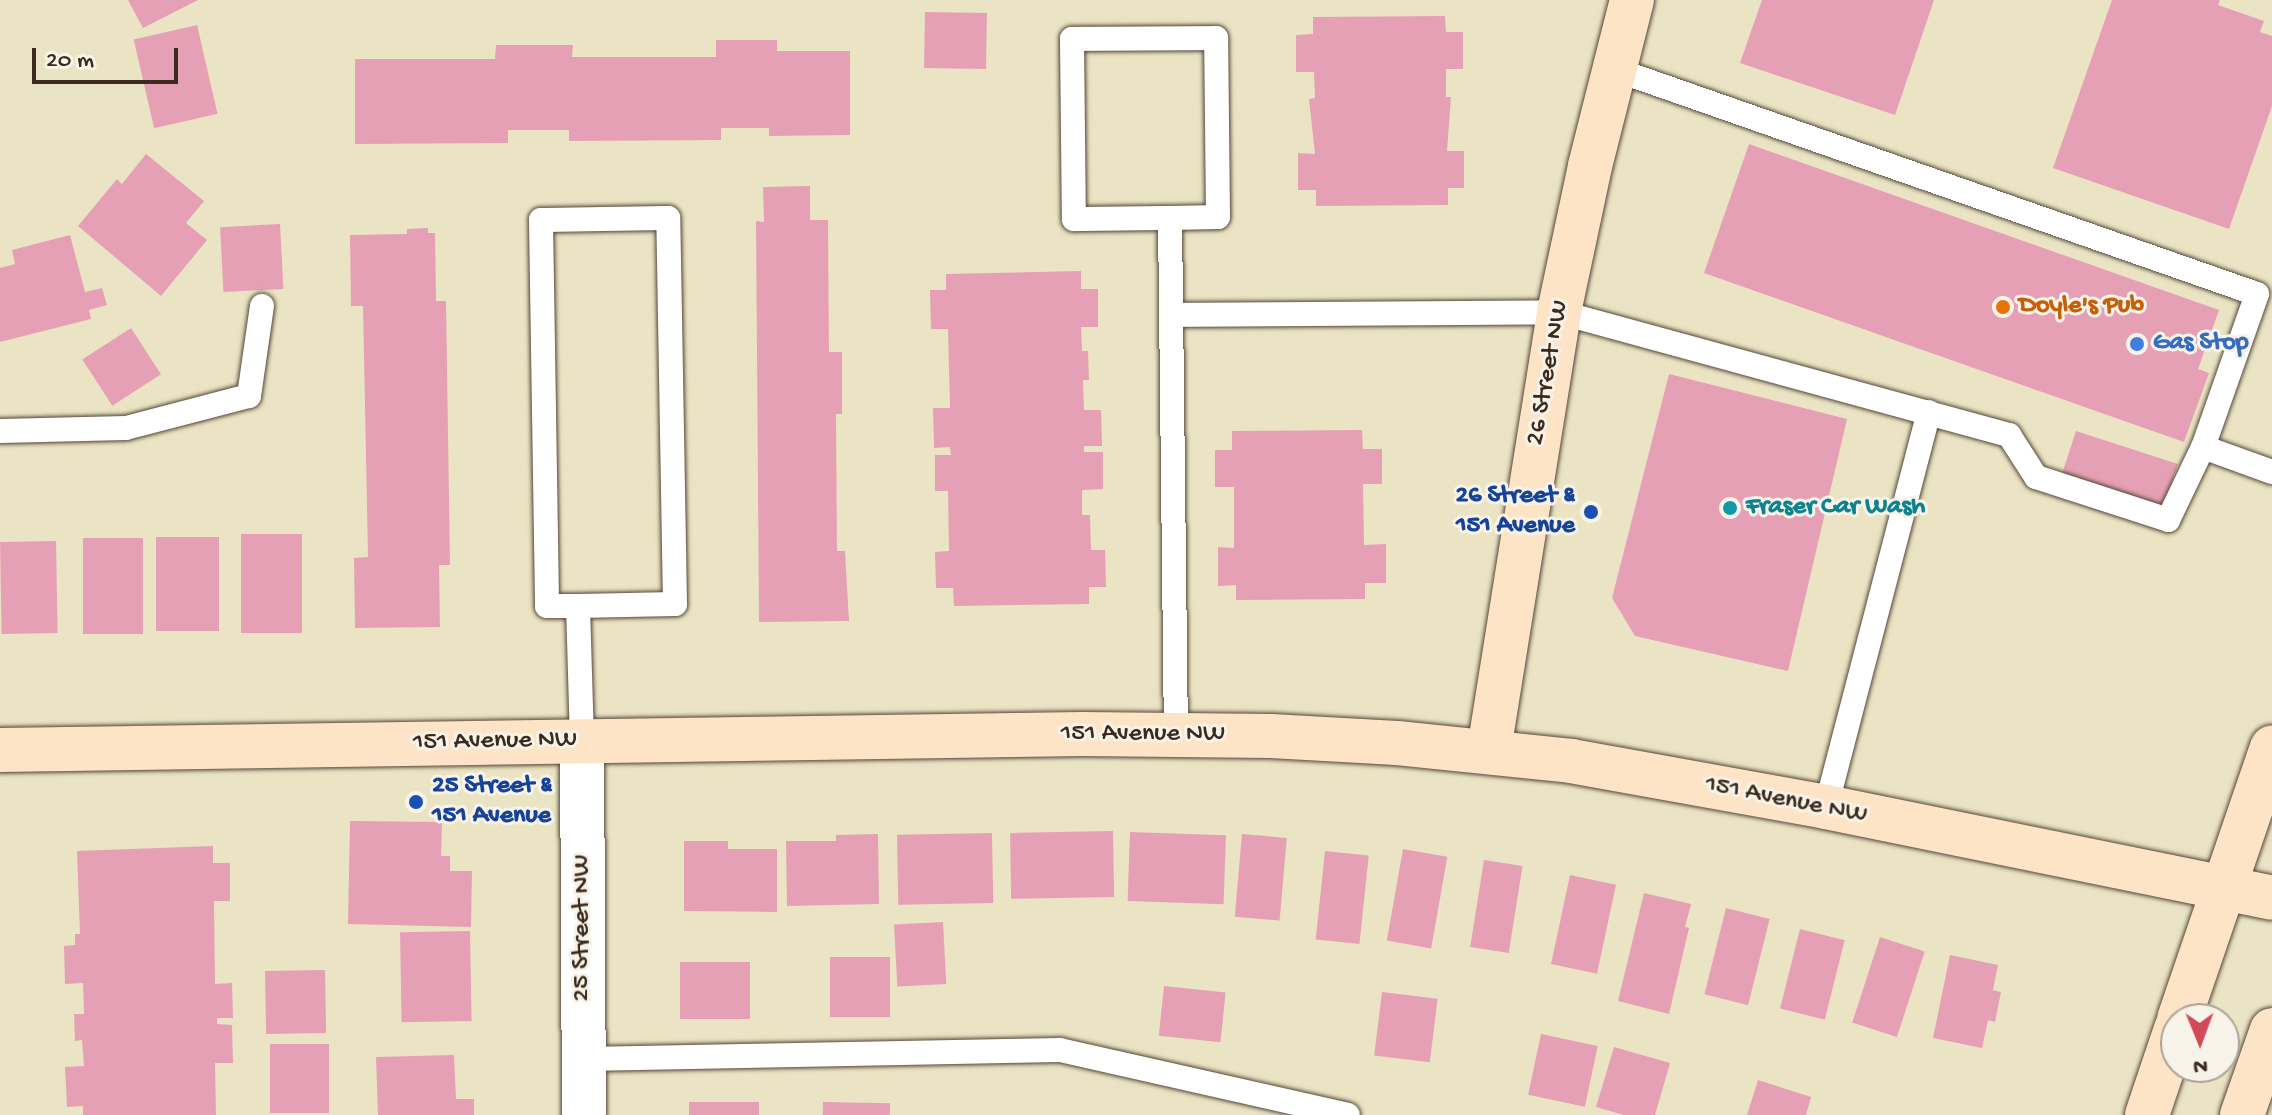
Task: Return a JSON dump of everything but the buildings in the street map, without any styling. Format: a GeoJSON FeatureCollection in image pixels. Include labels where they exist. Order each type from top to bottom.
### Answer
{"type":"FeatureCollection","features":[{"type":"Feature","properties":{"kind":"street","name":"26 Street NW"},"geometry":{"type":"LineString","coordinates":[[1489,750],[1559,312],[1632,0]]}},
{"type":"Feature","properties":{"kind":"street","name":"151 Avenue NW"},"geometry":{"type":"LineString","coordinates":[[0,750],[582,740],[1176,735],[1271,736],[1489,750],[1571,761],[1826,807],[2272,898]]}},
{"type":"Feature","properties":{"kind":"street","name":"25 Street NW"},"geometry":{"type":"LineString","coordinates":[[582,740],[584,1115]]}},
{"type":"Feature","properties":{"kind":"street"},"geometry":{"type":"LineString","coordinates":[[2184,1003],[2272,748]]}},
{"type":"Feature","properties":{"kind":"street"},"geometry":{"type":"LineString","coordinates":[[2242,1115],[2272,1030]]}},
{"type":"Feature","properties":{"kind":"street"},"geometry":{"type":"LineString","coordinates":[[2147,1115],[2160,1076]]}},
{"type":"Feature","properties":{"kind":"lane"},"geometry":{"type":"LineString","coordinates":[[1216,38],[1218,217],[1170,218],[1074,219],[1072,39],[1216,38]]}},
{"type":"Feature","properties":{"kind":"lane"},"geometry":{"type":"LineString","coordinates":[[1172,315],[1559,312],[2009,435],[2036,477],[2168,520],[2203,447],[2257,294],[1614,69]]}},
{"type":"Feature","properties":{"kind":"lane"},"geometry":{"type":"LineString","coordinates":[[668,218],[675,604],[578,606],[547,606],[541,220],[668,218]]}},
{"type":"Feature","properties":{"kind":"lane"},"geometry":{"type":"LineString","coordinates":[[1170,218],[1176,735]]}},
{"type":"Feature","properties":{"kind":"lane"},"geometry":{"type":"LineString","coordinates":[[0,431],[126,428],[249,396],[262,306]]}},
{"type":"Feature","properties":{"kind":"lane"},"geometry":{"type":"LineString","coordinates":[[1826,807],[1929,412]]}},
{"type":"Feature","properties":{"kind":"lane"},"geometry":{"type":"LineString","coordinates":[[2203,447],[2272,472]]}},
{"type":"Feature","properties":{"kind":"lane"},"geometry":{"type":"LineString","coordinates":[[578,606],[582,740]]}},
{"type":"Feature","properties":{"kind":"lane"},"geometry":{"type":"LineString","coordinates":[[584,1059],[1060,1050],[1348,1115]]}},
{"type":"Feature","properties":{"kind":"place","name":"Doyle's Pub"},"geometry":{"type":"Point","coordinates":[2003,307]}},
{"type":"Feature","properties":{"kind":"place","name":"Gas Stop"},"geometry":{"type":"Point","coordinates":[2137,344]}},
{"type":"Feature","properties":{"kind":"place","name":"Fraser Car Wash"},"geometry":{"type":"Point","coordinates":[1730,508]}},
{"type":"Feature","properties":{"kind":"place","name":"26 Street & 151 Avenue"},"geometry":{"type":"Point","coordinates":[1591,512]}},
{"type":"Feature","properties":{"kind":"place","name":"25 Street & 151 Avenue"},"geometry":{"type":"Point","coordinates":[416,802]}}]}
